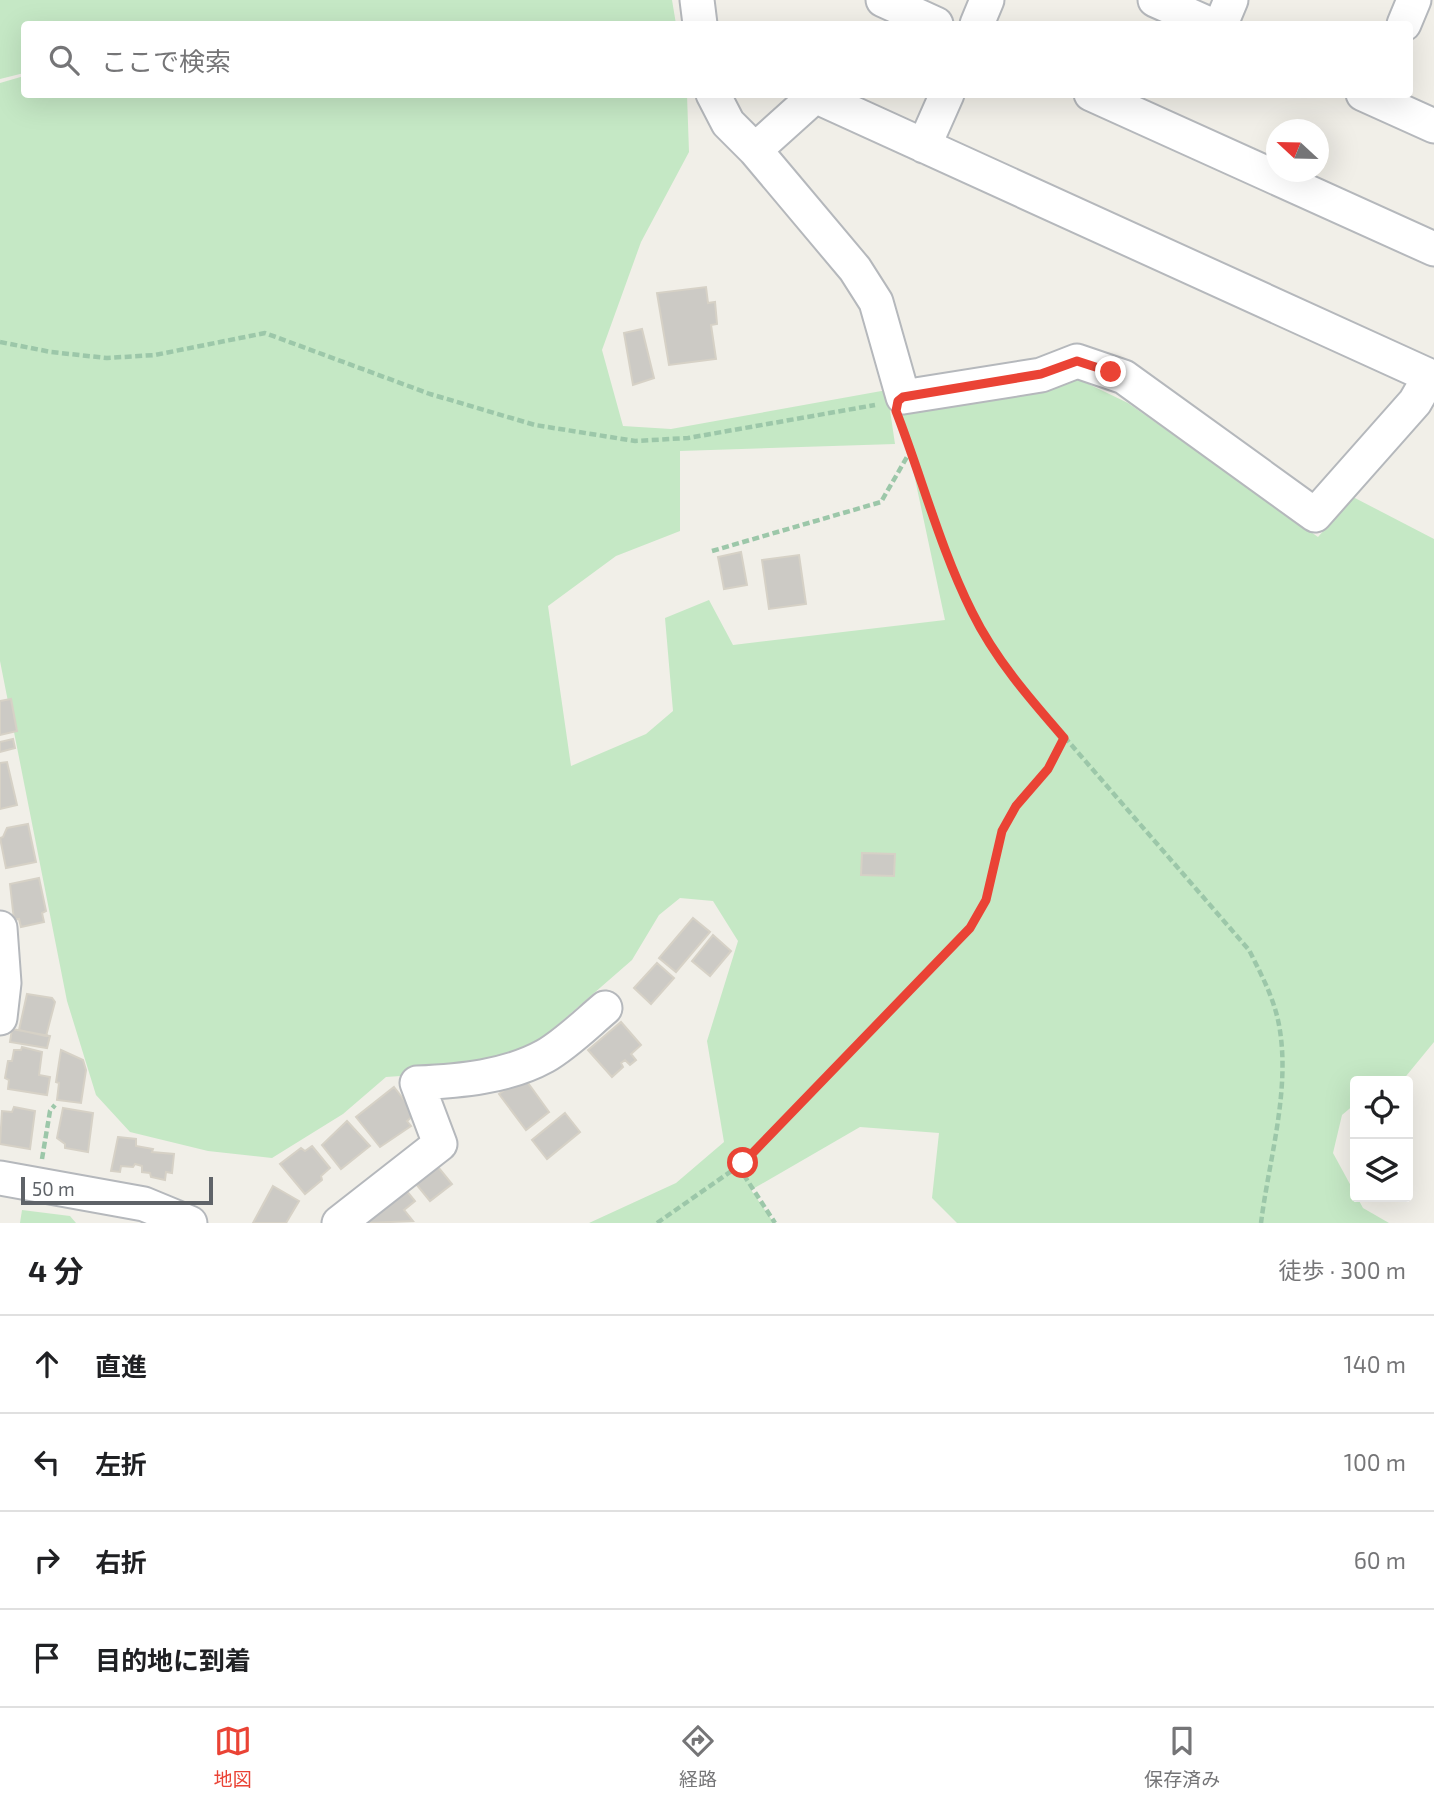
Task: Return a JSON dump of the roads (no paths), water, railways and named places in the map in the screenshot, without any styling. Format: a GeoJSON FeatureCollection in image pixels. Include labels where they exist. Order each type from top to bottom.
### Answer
{"type":"FeatureCollection","features":[{"type":"Feature","properties":{"kind":"street"},"geometry":{"type":"LineString","coordinates":[[697,0],[700,21]]}},
{"type":"Feature","properties":{"kind":"street"},"geometry":{"type":"LineString","coordinates":[[883,0],[929,21]]}},
{"type":"Feature","properties":{"kind":"street"},"geometry":{"type":"LineString","coordinates":[[978,21],[988,0]]}},
{"type":"Feature","properties":{"kind":"street"},"geometry":{"type":"LineString","coordinates":[[1155,0],[1202,21]]}},
{"type":"Feature","properties":{"kind":"street"},"geometry":{"type":"LineString","coordinates":[[1223,21],[1231,0]]}},
{"type":"Feature","properties":{"kind":"street"},"geometry":{"type":"LineString","coordinates":[[1405,21],[1414,0]]}},
{"type":"Feature","properties":{"kind":"street"},"geometry":{"type":"LineString","coordinates":[[715,98],[728,122],[755,150],[855,269],[876,302],[900,399],[1041,374],[1077,361],[1124,377],[1315,515],[1415,401],[1432,377],[819,98]]}},
{"type":"Feature","properties":{"kind":"street"},"geometry":{"type":"LineString","coordinates":[[755,150],[813,98]]}},
{"type":"Feature","properties":{"kind":"street"},"geometry":{"type":"LineString","coordinates":[[924,146],[945,98]]}},
{"type":"Feature","properties":{"kind":"street"},"geometry":{"type":"LineString","coordinates":[[1100,98],[1434,249]]}},
{"type":"Feature","properties":{"kind":"street"},"geometry":{"type":"LineString","coordinates":[[1375,98],[1434,126]]}},
{"type":"Feature","properties":{"kind":"street"},"geometry":{"type":"LineString","coordinates":[[0,928],[4,983],[0,1018]]}},
{"type":"Feature","properties":{"kind":"street"},"geometry":{"type":"LineString","coordinates":[[339,1223],[440,1144],[417,1083],[488,1076],[526,1065],[546,1055],[605,1008]]}},
{"type":"Feature","properties":{"kind":"street"},"geometry":{"type":"LineString","coordinates":[[0,1178],[98,1208],[144,1204],[190,1223]]}}]}
